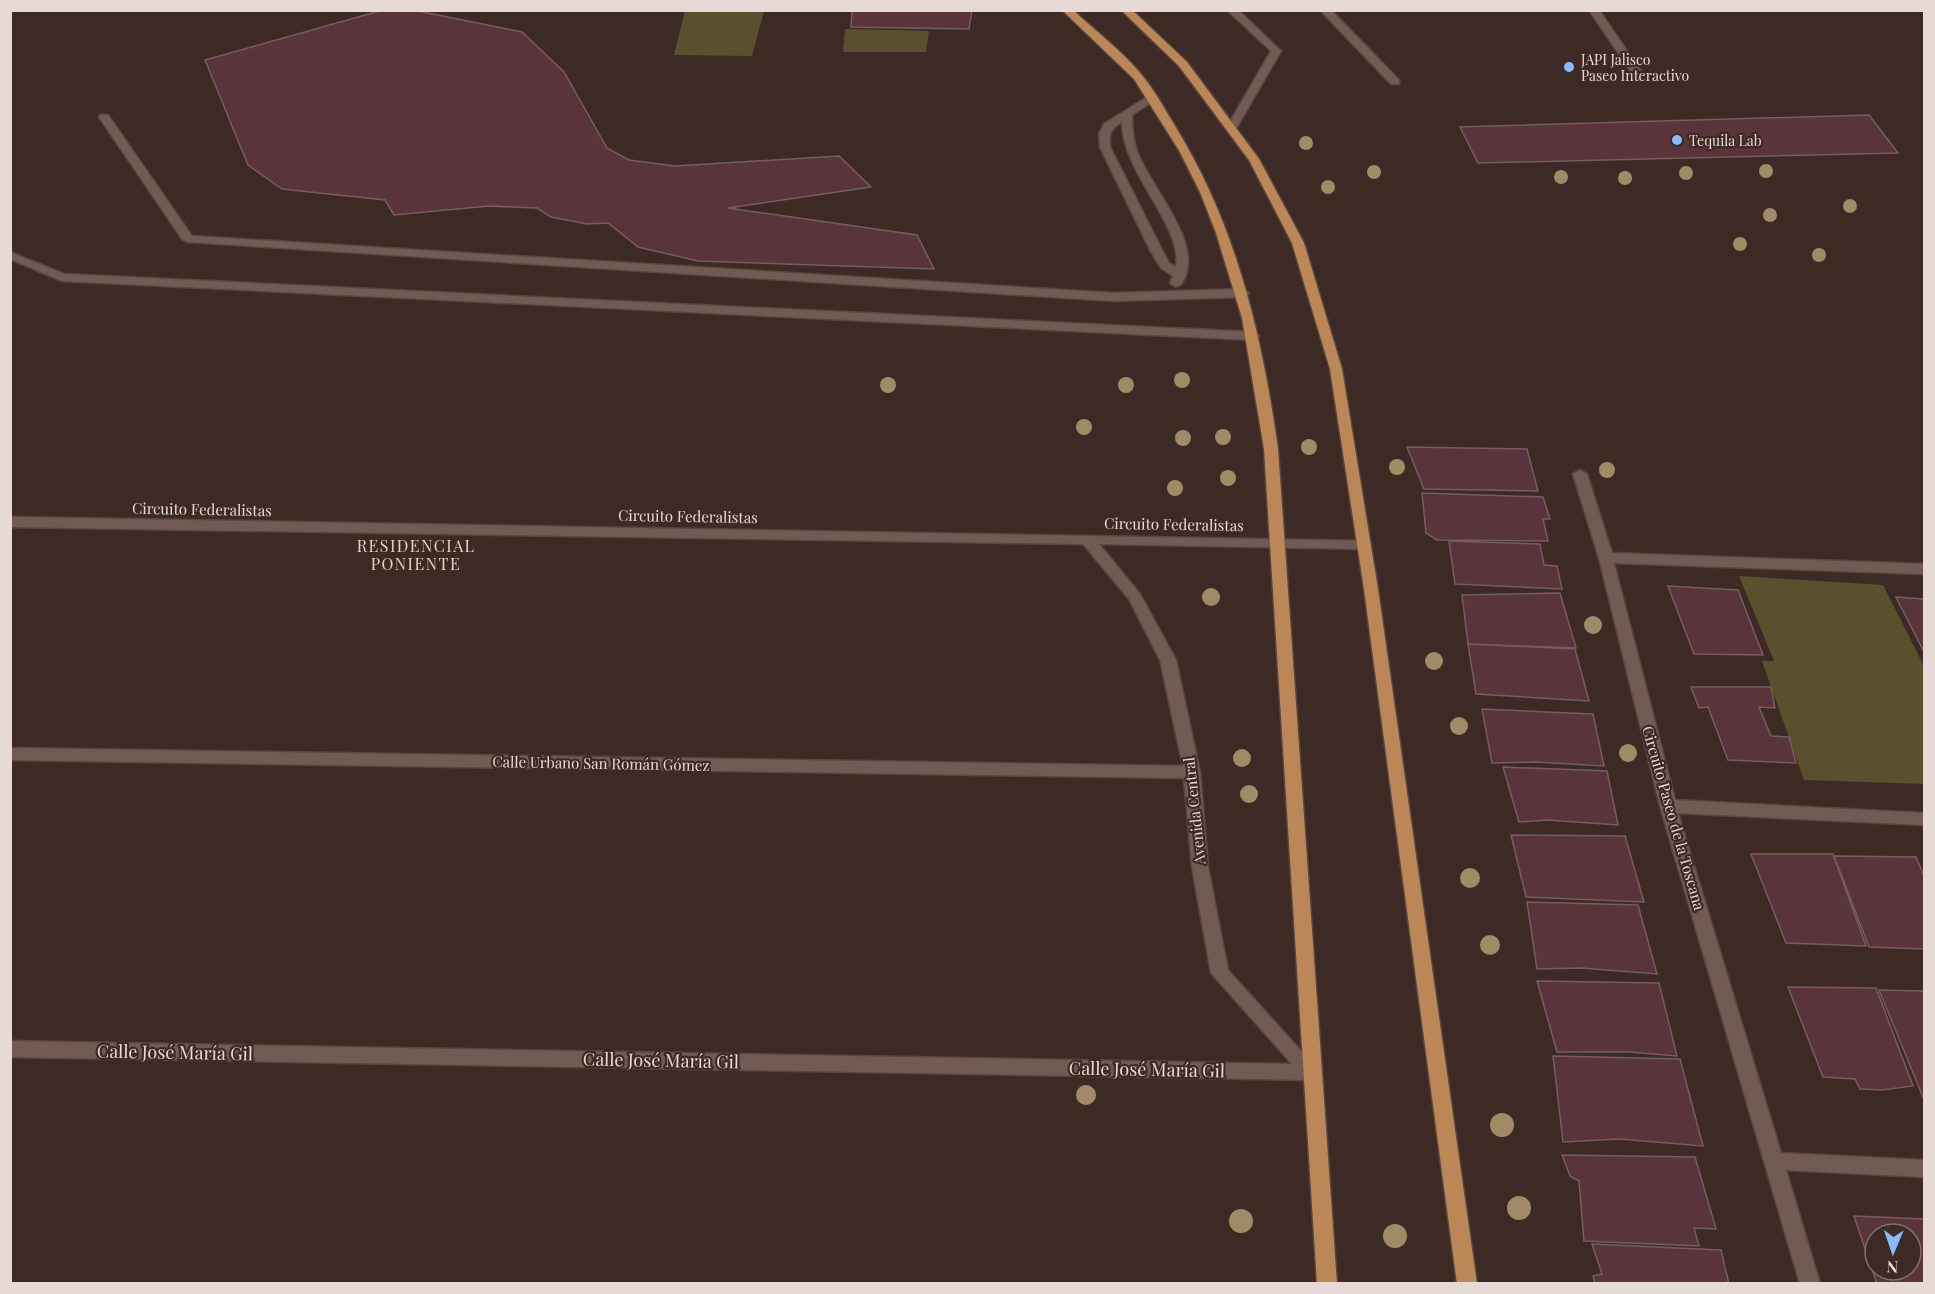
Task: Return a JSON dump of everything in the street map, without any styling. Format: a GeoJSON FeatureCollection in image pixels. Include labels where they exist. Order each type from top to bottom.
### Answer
{"type":"FeatureCollection","features":[{"type":"Feature","properties":{"kind":"main road"},"geometry":{"type":"LineString","coordinates":[[1067,10],[1134,72],[1183,145],[1227,243],[1243,292],[1262,373],[1271,449],[1327,1284]]}},
{"type":"Feature","properties":{"kind":"main road"},"geometry":{"type":"LineString","coordinates":[[1126,10],[1183,64],[1232,126],[1254,159],[1298,243],[1336,369],[1364,544],[1467,1284]]}},
{"type":"Feature","properties":{"kind":"street"},"geometry":{"type":"LineString","coordinates":[[1232,10],[1276,51],[1232,126]]}},
{"type":"Feature","properties":{"kind":"street"},"geometry":{"type":"LineString","coordinates":[[1325,10],[1395,82]]}},
{"type":"Feature","properties":{"kind":"street"},"geometry":{"type":"LineString","coordinates":[[1594,10],[1640,77]]}},
{"type":"Feature","properties":{"kind":"street"},"geometry":{"type":"LineString","coordinates":[[1152,97],[1107,126],[1104,134],[1105,147],[1157,252],[1165,265],[1179,274]]}},
{"type":"Feature","properties":{"kind":"street"},"geometry":{"type":"LineString","coordinates":[[1127,114],[1125,130],[1132,152],[1178,244],[1183,263],[1173,295]]}},
{"type":"Feature","properties":{"kind":"street"},"geometry":{"type":"LineString","coordinates":[[104,117],[188,238],[1114,297],[1243,292]]}},
{"type":"Feature","properties":{"kind":"street"},"geometry":{"type":"LineString","coordinates":[[10,255],[62,277],[1253,336]]}},
{"type":"Feature","properties":{"kind":"street","name":"Circuito Paseo de la Toscana"},"geometry":{"type":"LineString","coordinates":[[1580,474],[1606,558],[1668,806],[1810,1284]]}},
{"type":"Feature","properties":{"kind":"street","name":"Circuito Federalistas"},"geometry":{"type":"LineString","coordinates":[[10,522],[1364,544]]}},
{"type":"Feature","properties":{"kind":"street","name":"Avenida Central"},"geometry":{"type":"LineString","coordinates":[[1087,539],[1135,597],[1168,660],[1192,772],[1200,867],[1220,973],[1311,1072]]}},
{"type":"Feature","properties":{"kind":"street"},"geometry":{"type":"LineString","coordinates":[[1606,558],[1924,569]]}},
{"type":"Feature","properties":{"kind":"street","name":"Calle Urbano San Román Gómez"},"geometry":{"type":"LineString","coordinates":[[10,754],[1192,772]]}},
{"type":"Feature","properties":{"kind":"street"},"geometry":{"type":"LineString","coordinates":[[1668,806],[1924,819]]}},
{"type":"Feature","properties":{"kind":"street","name":"Calle José María Gil"},"geometry":{"type":"LineString","coordinates":[[10,1049],[1311,1072]]}},
{"type":"Feature","properties":{"kind":"street"},"geometry":{"type":"LineString","coordinates":[[1774,1161],[1924,1168]]}},
{"type":"Feature","properties":{"kind":"shaded area"},"geometry":{"type":"Polygon","coordinates":[[[685,11],[764,11],[752,56],[674,55],[685,11]]]}},
{"type":"Feature","properties":{"kind":"shaded area"},"geometry":{"type":"Polygon","coordinates":[[[845,29],[929,31],[926,52],[843,52],[845,29]]]}},
{"type":"Feature","properties":{"kind":"shaded area"},"geometry":{"type":"Polygon","coordinates":[[[1739,576],[1883,585],[1924,666],[1924,784],[1804,780],[1762,661],[1774,661],[1739,576]]]}},
{"type":"Feature","properties":{"kind":"building"},"geometry":{"type":"Polygon","coordinates":[[[383,10],[413,10],[522,32],[564,72],[607,148],[629,160],[675,166],[839,156],[871,187],[728,208],[917,235],[934,269],[698,261],[638,247],[608,223],[587,224],[551,217],[537,208],[489,206],[394,215],[385,200],[282,189],[248,165],[205,60],[383,10]]]}},
{"type":"Feature","properties":{"kind":"building"},"geometry":{"type":"Polygon","coordinates":[[[852,10],[972,10],[969,29],[851,27],[852,10]]]}},
{"type":"Feature","properties":{"kind":"building","name":"Tequila Lab"},"geometry":{"type":"Polygon","coordinates":[[[1869,115],[1898,153],[1478,163],[1460,127],[1869,115]]]}},
{"type":"Feature","properties":{"kind":"building"},"geometry":{"type":"Polygon","coordinates":[[[1407,447],[1527,449],[1538,491],[1424,489],[1407,447]]]}},
{"type":"Feature","properties":{"kind":"building"},"geometry":{"type":"Polygon","coordinates":[[[1422,493],[1543,497],[1550,519],[1543,519],[1548,541],[1437,540],[1426,533],[1422,493]]]}},
{"type":"Feature","properties":{"kind":"building"},"geometry":{"type":"Polygon","coordinates":[[[1449,541],[1540,544],[1544,565],[1557,566],[1562,589],[1455,584],[1449,541]]]}},
{"type":"Feature","properties":{"kind":"building"},"geometry":{"type":"Polygon","coordinates":[[[1668,586],[1738,590],[1763,655],[1694,654],[1668,586]]]}},
{"type":"Feature","properties":{"kind":"building"},"geometry":{"type":"Polygon","coordinates":[[[1560,593],[1576,648],[1468,644],[1462,595],[1560,593]]]}},
{"type":"Feature","properties":{"kind":"building"},"geometry":{"type":"Polygon","coordinates":[[[1896,597],[1924,599],[1924,652],[1896,597]]]}},
{"type":"Feature","properties":{"kind":"building"},"geometry":{"type":"Polygon","coordinates":[[[1468,644],[1575,649],[1589,701],[1476,694],[1468,644]]]}},
{"type":"Feature","properties":{"kind":"building"},"geometry":{"type":"Polygon","coordinates":[[[1691,687],[1771,687],[1775,708],[1759,707],[1771,736],[1789,737],[1796,763],[1728,760],[1708,707],[1699,708],[1691,687]]]}},
{"type":"Feature","properties":{"kind":"building"},"geometry":{"type":"Polygon","coordinates":[[[1482,709],[1593,714],[1604,766],[1536,762],[1492,763],[1482,709]]]}},
{"type":"Feature","properties":{"kind":"building"},"geometry":{"type":"Polygon","coordinates":[[[1503,767],[1607,771],[1618,825],[1547,820],[1519,822],[1503,767]]]}},
{"type":"Feature","properties":{"kind":"building"},"geometry":{"type":"Polygon","coordinates":[[[1511,835],[1625,836],[1644,902],[1526,897],[1511,835]]]}},
{"type":"Feature","properties":{"kind":"building"},"geometry":{"type":"Polygon","coordinates":[[[1751,854],[1833,854],[1866,946],[1786,943],[1751,854]]]}},
{"type":"Feature","properties":{"kind":"building"},"geometry":{"type":"Polygon","coordinates":[[[1834,856],[1916,857],[1924,876],[1924,949],[1869,947],[1834,856]]]}},
{"type":"Feature","properties":{"kind":"building"},"geometry":{"type":"Polygon","coordinates":[[[1527,902],[1638,905],[1657,974],[1581,968],[1537,969],[1527,902]]]}},
{"type":"Feature","properties":{"kind":"building"},"geometry":{"type":"Polygon","coordinates":[[[1537,981],[1659,983],[1677,1056],[1629,1052],[1557,1052],[1537,981]]]}},
{"type":"Feature","properties":{"kind":"building"},"geometry":{"type":"Polygon","coordinates":[[[1788,987],[1876,988],[1913,1086],[1882,1090],[1860,1089],[1855,1079],[1823,1077],[1788,987]]]}},
{"type":"Feature","properties":{"kind":"building"},"geometry":{"type":"Polygon","coordinates":[[[1879,990],[1924,991],[1924,1097],[1923,1097],[1879,990]]]}},
{"type":"Feature","properties":{"kind":"building"},"geometry":{"type":"Polygon","coordinates":[[[1553,1056],[1680,1059],[1703,1146],[1619,1139],[1563,1142],[1553,1056]]]}},
{"type":"Feature","properties":{"kind":"building"},"geometry":{"type":"Polygon","coordinates":[[[1562,1155],[1695,1157],[1716,1229],[1694,1228],[1699,1246],[1584,1241],[1579,1181],[1570,1176],[1562,1155]]]}},
{"type":"Feature","properties":{"kind":"building"},"geometry":{"type":"Polygon","coordinates":[[[1854,1216],[1924,1219],[1924,1284],[1877,1284],[1876,1282],[1923,1282],[1923,1222],[1863,1222],[1863,1243],[1854,1216]]]}},
{"type":"Feature","properties":{"kind":"building"},"geometry":{"type":"Polygon","coordinates":[[[1592,1244],[1721,1250],[1729,1284],[1595,1284],[1593,1276],[1602,1274],[1592,1244]]]}},
{"type":"Feature","properties":{"kind":"place","name":"JAPI Jalisco Paseo Interactivo"},"geometry":{"type":"Point","coordinates":[1569,67]}},
{"type":"Feature","properties":{"kind":"place","name":"Tequila Lab"},"geometry":{"type":"Point","coordinates":[1677,140]}},
{"type":"Feature","properties":{"kind":"district","name":"RESIDENCIAL PONIENTE"},"geometry":{"type":"Point","coordinates":[416,554]}}]}
